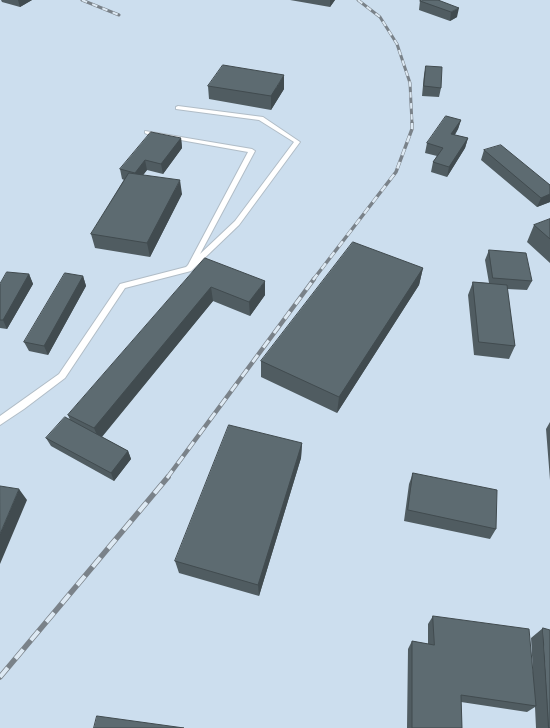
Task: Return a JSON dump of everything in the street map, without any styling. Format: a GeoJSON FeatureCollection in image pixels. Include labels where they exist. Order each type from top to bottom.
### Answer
{"type":"FeatureCollection","features":[{"type":"Feature","properties":{"kind":"lane"},"geometry":{"type":"LineString","coordinates":[[0,421],[62,376],[123,286],[188,270],[237,223],[297,142],[260,118],[178,108]]}},
{"type":"Feature","properties":{"kind":"lane"},"geometry":{"type":"LineString","coordinates":[[147,132],[252,151],[188,270]]}},
{"type":"Feature","properties":{"kind":"shaded area"},"geometry":{"type":"Polygon","coordinates":[[[0,0],[550,0],[550,728],[0,728],[0,0]]]}},
{"type":"Feature","properties":{"kind":"building"},"geometry":{"type":"Polygon","coordinates":[[[438,0],[459,8],[451,12],[420,1],[438,0]]]}},
{"type":"Feature","properties":{"kind":"building"},"geometry":{"type":"Polygon","coordinates":[[[223,65],[284,75],[271,96],[208,86],[223,65]]]}},
{"type":"Feature","properties":{"kind":"building"},"geometry":{"type":"Polygon","coordinates":[[[426,66],[442,67],[441,88],[424,86],[426,66]]]}},
{"type":"Feature","properties":{"kind":"building"},"geometry":{"type":"Polygon","coordinates":[[[446,116],[461,120],[451,134],[468,138],[449,167],[433,162],[443,148],[427,143],[446,116]]]}},
{"type":"Feature","properties":{"kind":"building"},"geometry":{"type":"Polygon","coordinates":[[[151,132],[181,138],[161,164],[145,160],[135,173],[120,169],[151,132]]]}},
{"type":"Feature","properties":{"kind":"building"},"geometry":{"type":"Polygon","coordinates":[[[501,145],[550,185],[550,194],[541,198],[484,150],[501,145]]]}},
{"type":"Feature","properties":{"kind":"building"},"geometry":{"type":"Polygon","coordinates":[[[129,173],[180,180],[147,243],[91,234],[129,173]]]}},
{"type":"Feature","properties":{"kind":"building"},"geometry":{"type":"Polygon","coordinates":[[[550,219],[550,239],[534,225],[550,219]]]}},
{"type":"Feature","properties":{"kind":"building"},"geometry":{"type":"Polygon","coordinates":[[[353,242],[423,268],[339,397],[261,361],[353,242]]]}},
{"type":"Feature","properties":{"kind":"building"},"geometry":{"type":"Polygon","coordinates":[[[489,250],[526,253],[532,281],[493,278],[489,250]]]}},
{"type":"Feature","properties":{"kind":"building"},"geometry":{"type":"Polygon","coordinates":[[[205,258],[265,281],[249,302],[211,287],[94,428],[68,415],[205,258]]]}},
{"type":"Feature","properties":{"kind":"building"},"geometry":{"type":"Polygon","coordinates":[[[7,272],[29,274],[3,320],[0,320],[0,284],[7,272]]]}},
{"type":"Feature","properties":{"kind":"building"},"geometry":{"type":"Polygon","coordinates":[[[65,273],[83,276],[44,346],[24,342],[65,273]]]}},
{"type":"Feature","properties":{"kind":"building"},"geometry":{"type":"Polygon","coordinates":[[[473,282],[507,285],[515,346],[479,342],[473,282]]]}},
{"type":"Feature","properties":{"kind":"building"},"geometry":{"type":"Polygon","coordinates":[[[65,417],[128,451],[111,473],[46,438],[65,417]]]}},
{"type":"Feature","properties":{"kind":"building"},"geometry":{"type":"Polygon","coordinates":[[[229,425],[302,443],[258,585],[175,561],[229,425]]]}},
{"type":"Feature","properties":{"kind":"building"},"geometry":{"type":"Polygon","coordinates":[[[413,473],[497,490],[496,529],[408,510],[413,473]]]}},
{"type":"Feature","properties":{"kind":"building"},"geometry":{"type":"Polygon","coordinates":[[[0,486],[19,489],[0,534],[0,486]]]}},
{"type":"Feature","properties":{"kind":"building"},"geometry":{"type":"Polygon","coordinates":[[[433,616],[529,629],[536,706],[461,695],[462,728],[412,728],[412,641],[434,645],[433,616]]]}},
{"type":"Feature","properties":{"kind":"building"},"geometry":{"type":"Polygon","coordinates":[[[543,628],[550,630],[550,728],[549,728],[543,628]]]}},
{"type":"Feature","properties":{"kind":"building"},"geometry":{"type":"Polygon","coordinates":[[[97,716],[184,728],[94,728],[97,716]]]}},
{"type":"Feature","properties":{"kind":"railway"},"geometry":{"type":"LineString","coordinates":[[82,0],[119,15]]}},
{"type":"Feature","properties":{"kind":"railway"},"geometry":{"type":"LineString","coordinates":[[358,0],[380,17],[397,44],[410,83],[412,124]]}},
{"type":"Feature","properties":{"kind":"railway"},"geometry":{"type":"LineString","coordinates":[[313,280],[396,172],[412,129],[412,124]]}},
{"type":"Feature","properties":{"kind":"railway"},"geometry":{"type":"LineString","coordinates":[[167,478],[314,279]]}},
{"type":"Feature","properties":{"kind":"railway"},"geometry":{"type":"LineString","coordinates":[[0,677],[168,477]]}}]}
